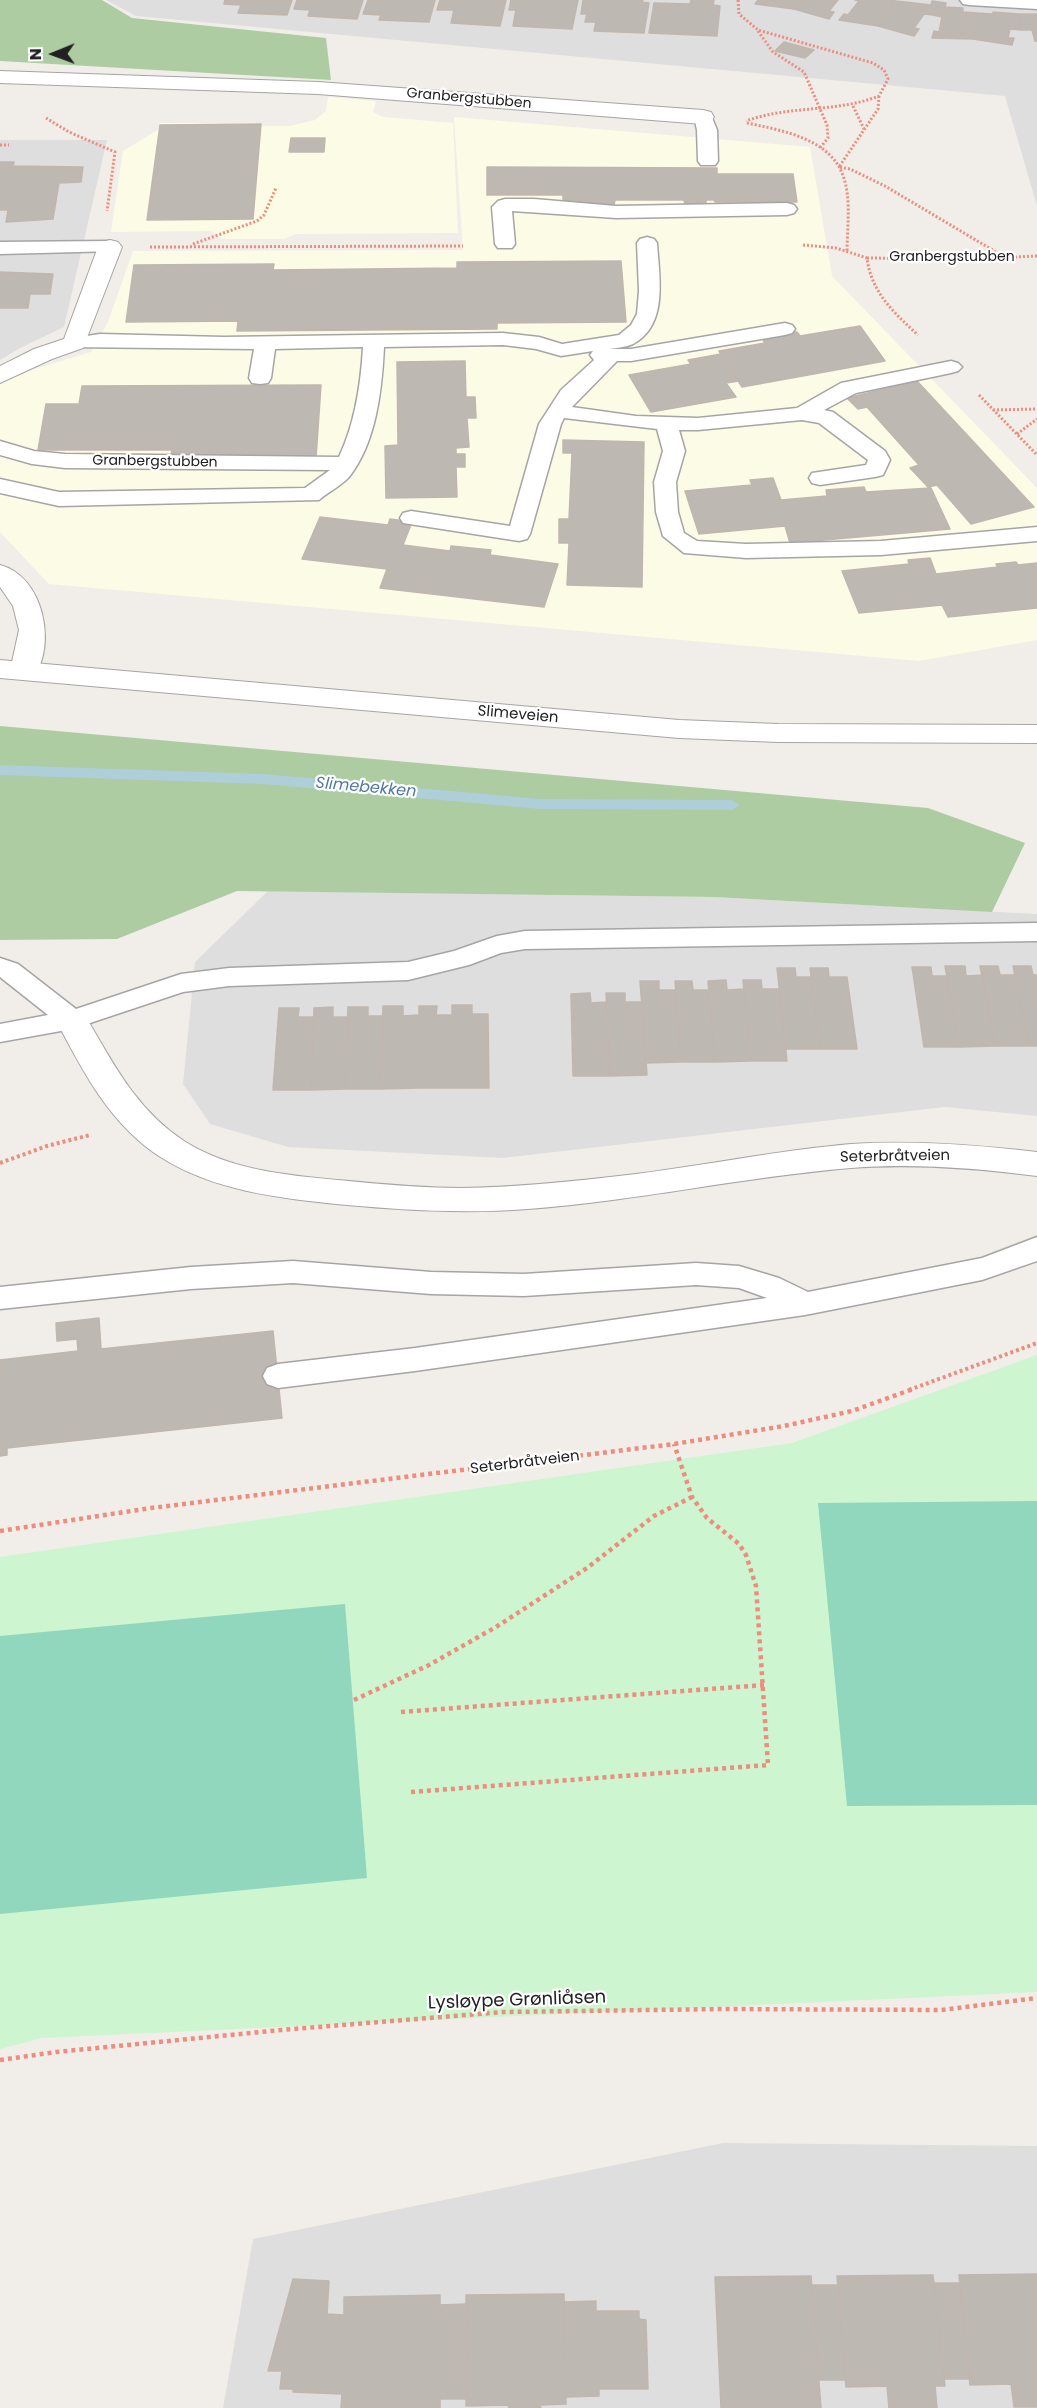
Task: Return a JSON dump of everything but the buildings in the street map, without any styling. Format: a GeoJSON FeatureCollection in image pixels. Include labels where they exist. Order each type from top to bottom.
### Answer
{"type":"FeatureCollection","features":[{"type":"Feature","properties":{"kind":"street","name":"Granbergstubben"},"geometry":{"type":"LineString","coordinates":[[0,77],[318,88],[703,117]]}},
{"type":"Feature","properties":{"kind":"street"},"geometry":{"type":"LineString","coordinates":[[0,376],[44,354],[74,343],[106,247]]}},
{"type":"Feature","properties":{"kind":"street"},"geometry":{"type":"LineString","coordinates":[[0,573],[17,588],[32,619],[32,649],[12,670]]}},
{"type":"Feature","properties":{"kind":"street","name":"Slimeveien"},"geometry":{"type":"LineString","coordinates":[[12,670],[679,729],[778,733],[1037,734]]}},
{"type":"Feature","properties":{"kind":"street","name":"Seterbråtveien"},"geometry":{"type":"LineString","coordinates":[[72,1020],[97,1070],[116,1096],[145,1127],[174,1150],[228,1173],[256,1181],[303,1189],[459,1200],[636,1186],[852,1156],[938,1154],[1037,1164]]}},
{"type":"Feature","properties":{"kind":"lane"},"geometry":{"type":"LineString","coordinates":[[969,0],[1037,4]]}},
{"type":"Feature","properties":{"kind":"lane"},"geometry":{"type":"LineString","coordinates":[[703,117],[707,130],[708,161]]}},
{"type":"Feature","properties":{"kind":"lane"},"geometry":{"type":"LineString","coordinates":[[505,244],[502,207],[505,205],[534,205],[609,212],[787,209]]}},
{"type":"Feature","properties":{"kind":"lane"},"geometry":{"type":"LineString","coordinates":[[561,350],[625,340],[640,328],[647,314],[649,291],[647,243]]}},
{"type":"Feature","properties":{"kind":"lane"},"geometry":{"type":"LineString","coordinates":[[0,248],[106,247]]}},
{"type":"Feature","properties":{"kind":"lane"},"geometry":{"type":"LineString","coordinates":[[74,343],[100,340],[266,342],[503,339],[539,343],[591,356],[679,348],[785,329]]}},
{"type":"Feature","properties":{"kind":"lane"},"geometry":{"type":"LineString","coordinates":[[0,486],[59,499],[311,495],[340,474],[351,459],[363,421],[374,362],[374,340]]}},
{"type":"Feature","properties":{"kind":"lane"},"geometry":{"type":"LineString","coordinates":[[260,378],[266,342]]}},
{"type":"Feature","properties":{"kind":"lane"},"geometry":{"type":"LineString","coordinates":[[411,518],[519,534],[550,424],[569,395],[611,355]]}},
{"type":"Feature","properties":{"kind":"lane"},"geometry":{"type":"LineString","coordinates":[[802,414],[849,388],[951,367]]}},
{"type":"Feature","properties":{"kind":"lane"},"geometry":{"type":"LineString","coordinates":[[558,411],[636,422],[698,424],[802,414],[825,417],[877,456],[879,460],[875,470],[820,478]]}},
{"type":"Feature","properties":{"kind":"lane"},"geometry":{"type":"LineString","coordinates":[[666,423],[674,452],[665,482],[667,512],[674,536],[692,548],[746,551],[881,548],[1037,534]]}},
{"type":"Feature","properties":{"kind":"lane","name":"Granbergstubben"},"geometry":{"type":"LineString","coordinates":[[0,448],[32,457],[65,461],[347,464]]}},
{"type":"Feature","properties":{"kind":"lane"},"geometry":{"type":"LineString","coordinates":[[0,1034],[72,1020],[181,983],[230,977],[408,971],[460,959],[498,945],[525,940],[1037,932]]}},
{"type":"Feature","properties":{"kind":"lane"},"geometry":{"type":"LineString","coordinates":[[0,967],[9,970],[72,1020]]}},
{"type":"Feature","properties":{"kind":"lane"},"geometry":{"type":"LineString","coordinates":[[278,1376],[480,1352],[643,1326],[805,1304],[907,1282],[981,1271],[1021,1257],[1037,1248]]}},
{"type":"Feature","properties":{"kind":"lane"},"geometry":{"type":"LineString","coordinates":[[0,1298],[191,1278],[293,1272],[431,1283],[524,1285],[696,1274],[739,1277],[769,1286],[805,1304]]}},
{"type":"Feature","properties":{"kind":"path"},"geometry":{"type":"LineString","coordinates":[[738,0],[739,14],[758,30],[773,52],[804,72],[827,125],[828,138],[820,148]]}},
{"type":"Feature","properties":{"kind":"path"},"geometry":{"type":"LineString","coordinates":[[758,30],[873,63],[884,70],[888,79],[879,96],[878,109],[839,167]]}},
{"type":"Feature","properties":{"kind":"path"},"geometry":{"type":"LineString","coordinates":[[744,122],[758,115],[782,111],[853,106],[879,96]]}},
{"type":"Feature","properties":{"kind":"path"},"geometry":{"type":"LineString","coordinates":[[853,106],[864,130]]}},
{"type":"Feature","properties":{"kind":"path"},"geometry":{"type":"LineString","coordinates":[[43,115],[69,132],[115,152],[106,247]]}},
{"type":"Feature","properties":{"kind":"path"},"geometry":{"type":"LineString","coordinates":[[703,117],[744,122],[797,136],[831,155],[839,167],[846,202],[847,252]]}},
{"type":"Feature","properties":{"kind":"path"},"geometry":{"type":"LineString","coordinates":[[0,145],[9,146]]}},
{"type":"Feature","properties":{"kind":"path"},"geometry":{"type":"LineString","coordinates":[[839,167],[850,169],[885,186],[1006,258]]}},
{"type":"Feature","properties":{"kind":"path"},"geometry":{"type":"LineString","coordinates":[[189,246],[257,221],[264,215],[276,188]]}},
{"type":"Feature","properties":{"kind":"path","name":"Granbergstubben"},"geometry":{"type":"LineString","coordinates":[[867,258],[1037,256]]}},
{"type":"Feature","properties":{"kind":"path"},"geometry":{"type":"LineString","coordinates":[[993,410],[1037,409]]}},
{"type":"Feature","properties":{"kind":"path"},"geometry":{"type":"LineString","coordinates":[[1017,434],[1037,419]]}},
{"type":"Feature","properties":{"kind":"path"},"geometry":{"type":"LineString","coordinates":[[0,1163],[99,1131]]}},
{"type":"Feature","properties":{"kind":"path","name":"Seterbråtveien"},"geometry":{"type":"LineString","coordinates":[[0,1531],[151,1508],[674,1444],[784,1426],[852,1411],[1037,1343]]}},
{"type":"Feature","properties":{"kind":"path"},"geometry":{"type":"LineString","coordinates":[[411,1792],[768,1765],[756,1586],[746,1555],[739,1544],[707,1518],[692,1497],[674,1444]]}},
{"type":"Feature","properties":{"kind":"path"},"geometry":{"type":"LineString","coordinates":[[354,1700],[429,1665],[516,1615],[587,1568],[654,1516],[692,1497]]}},
{"type":"Feature","properties":{"kind":"path"},"geometry":{"type":"LineString","coordinates":[[401,1712],[764,1685]]}},
{"type":"Feature","properties":{"kind":"path","name":"Lysløype Grønliåsen"},"geometry":{"type":"LineString","coordinates":[[0,2060],[56,2052],[257,2032],[503,2012],[724,2009],[941,2010],[1037,1998]]}},
{"type":"Feature","properties":{"kind":"shaded area"},"geometry":{"type":"Polygon","coordinates":[[[106,0],[1037,0],[1037,206],[1005,96],[136,16],[106,0]]]}},
{"type":"Feature","properties":{"kind":"shaded area"},"geometry":{"type":"Polygon","coordinates":[[[328,97],[376,101],[373,112],[383,117],[453,123],[458,233],[296,234],[284,239],[222,239],[211,231],[111,232],[123,151],[159,129],[160,123],[260,123],[260,126],[290,126],[315,120],[326,111],[328,97]]]}},
{"type":"Feature","properties":{"kind":"shaded area"},"geometry":{"type":"Polygon","coordinates":[[[454,117],[810,147],[832,276],[1037,488],[1037,640],[919,661],[49,584],[0,532],[0,385],[8,377],[91,352],[108,322],[133,251],[463,250],[454,117]]]}},
{"type":"Feature","properties":{"kind":"shaded area"},"geometry":{"type":"Polygon","coordinates":[[[0,140],[107,140],[64,327],[0,360],[0,140]]]}},
{"type":"Feature","properties":{"kind":"shaded area"},"geometry":{"type":"Polygon","coordinates":[[[268,891],[714,897],[1037,914],[1037,1116],[945,1107],[503,1158],[288,1147],[210,1124],[183,1084],[195,962],[268,891]]]}},
{"type":"Feature","properties":{"kind":"shaded area"},"geometry":{"type":"Polygon","coordinates":[[[723,2143],[1037,2146],[1037,2408],[223,2408],[253,2239],[723,2143]]]}},
{"type":"Feature","properties":{"kind":"green space"},"geometry":{"type":"Polygon","coordinates":[[[0,0],[102,0],[132,18],[326,38],[331,80],[0,61],[0,0]]]}},
{"type":"Feature","properties":{"kind":"green space"},"geometry":{"type":"Polygon","coordinates":[[[0,726],[928,808],[1025,843],[992,912],[714,897],[237,891],[117,939],[0,940],[0,726]]]}},
{"type":"Feature","properties":{"kind":"green space"},"geometry":{"type":"Polygon","coordinates":[[[1037,1355],[1037,1992],[42,2038],[0,2049],[0,1557],[792,1443],[1037,1355]]]}},
{"type":"Feature","properties":{"kind":"green space"},"geometry":{"type":"Polygon","coordinates":[[[1037,1501],[1037,1805],[847,1806],[818,1503],[1037,1501]]]}},
{"type":"Feature","properties":{"kind":"green space"},"geometry":{"type":"Polygon","coordinates":[[[345,1604],[367,1878],[0,1914],[0,1636],[345,1604]]]}},
{"type":"Feature","properties":{"kind":"waterway","name":"Slimebekken"},"geometry":{"type":"LineString","coordinates":[[0,770],[263,779],[540,804],[732,805]]}}]}
